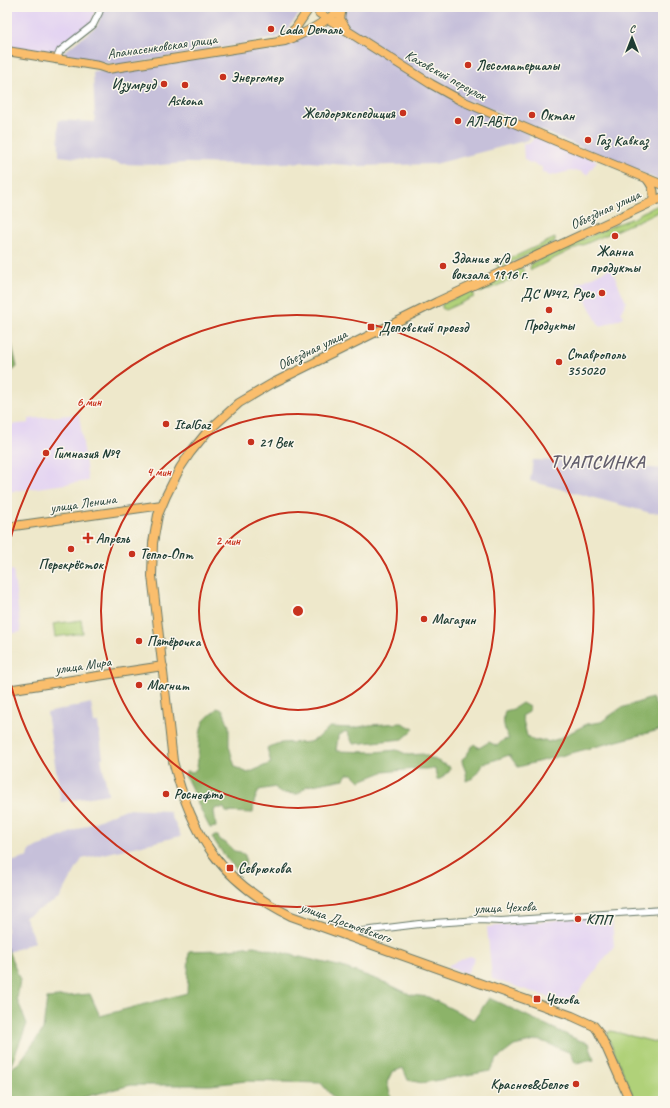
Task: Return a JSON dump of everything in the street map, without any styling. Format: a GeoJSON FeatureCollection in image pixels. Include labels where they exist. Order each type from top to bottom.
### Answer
{"type":"FeatureCollection","features":[{"type":"Feature","properties":{"kind":"main road"},"geometry":{"type":"LineString","coordinates":[[274,42],[286,36],[294,29],[310,7]]}},
{"type":"Feature","properties":{"kind":"main road","name":"Апанасенковская улица"},"geometry":{"type":"LineString","coordinates":[[7,51],[99,66],[108,69],[291,39],[315,26],[341,7]]}},
{"type":"Feature","properties":{"kind":"main road"},"geometry":{"type":"LineString","coordinates":[[341,7],[340,19],[348,32]]}},
{"type":"Feature","properties":{"kind":"main road","name":"Каховский переулок"},"geometry":{"type":"LineString","coordinates":[[318,10],[329,17],[338,26],[431,84],[460,100],[663,185]]}},
{"type":"Feature","properties":{"kind":"main road"},"geometry":{"type":"LineString","coordinates":[[315,26],[324,24],[338,26]]}},
{"type":"Feature","properties":{"kind":"main road"},"geometry":{"type":"LineString","coordinates":[[646,179],[651,184],[654,191],[652,202]]}},
{"type":"Feature","properties":{"kind":"main road","name":"Объездная улица"},"geometry":{"type":"LineString","coordinates":[[163,666],[152,565],[155,527],[162,505],[180,468],[199,442],[217,422],[252,395],[273,382],[336,350],[663,197]]}},
{"type":"Feature","properties":{"kind":"main road","name":"улица Ленина"},"geometry":{"type":"LineString","coordinates":[[7,527],[162,505]]}},
{"type":"Feature","properties":{"kind":"main road","name":"улица Мира"},"geometry":{"type":"LineString","coordinates":[[7,690],[163,666]]}},
{"type":"Feature","properties":{"kind":"main road","name":"улица Достоевского"},"geometry":{"type":"LineString","coordinates":[[163,666],[171,745],[178,779],[192,821],[210,851],[236,880],[277,909],[307,922],[590,1023],[594,1026],[603,1040],[630,1101]]}},
{"type":"Feature","properties":{"kind":"street"},"geometry":{"type":"LineString","coordinates":[[56,60],[60,52],[93,25],[101,7]]}},
{"type":"Feature","properties":{"kind":"street","name":"улица Чехова"},"geometry":{"type":"LineString","coordinates":[[350,937],[355,932],[419,924],[479,920],[501,921],[663,910]]}},
{"type":"Feature","properties":{"kind":"shaded area"},"geometry":{"type":"Polygon","coordinates":[[[7,7],[96,7],[91,25],[47,56],[7,48],[7,7]]]}},
{"type":"Feature","properties":{"kind":"shaded area"},"geometry":{"type":"Polygon","coordinates":[[[103,7],[305,7],[284,33],[276,38],[123,65],[65,59],[64,52],[98,25],[103,7]]]}},
{"type":"Feature","properties":{"kind":"shaded area"},"geometry":{"type":"Polygon","coordinates":[[[344,7],[663,7],[663,182],[469,100],[428,79],[350,31],[342,18],[344,7]]]}},
{"type":"Feature","properties":{"kind":"shaded area"},"geometry":{"type":"Polygon","coordinates":[[[326,26],[336,28],[529,134],[530,138],[528,140],[435,164],[359,166],[310,162],[254,164],[185,163],[160,165],[120,164],[59,156],[58,120],[95,122],[93,71],[112,72],[276,45],[326,26]]]}},
{"type":"Feature","properties":{"kind":"shaded area"},"geometry":{"type":"Polygon","coordinates":[[[536,135],[597,161],[587,175],[580,171],[570,171],[550,176],[542,172],[542,167],[524,159],[523,144],[531,142],[536,135]]]}},
{"type":"Feature","properties":{"kind":"shaded area","name":"ДС №42, Русь"},"geometry":{"type":"Polygon","coordinates":[[[611,268],[626,302],[621,312],[624,317],[600,327],[577,284],[611,268]]]}},
{"type":"Feature","properties":{"kind":"shaded area","name":"Гимназия №9"},"geometry":{"type":"Polygon","coordinates":[[[79,414],[88,481],[7,492],[7,425],[29,423],[29,419],[79,414]]]}},
{"type":"Feature","properties":{"kind":"shaded area"},"geometry":{"type":"Polygon","coordinates":[[[533,460],[569,461],[663,469],[663,512],[651,513],[530,481],[533,460]]]}},
{"type":"Feature","properties":{"kind":"shaded area"},"geometry":{"type":"Polygon","coordinates":[[[13,570],[21,632],[7,634],[7,571],[13,570]]]}},
{"type":"Feature","properties":{"kind":"shaded area"},"geometry":{"type":"Polygon","coordinates":[[[91,703],[94,723],[98,723],[103,758],[101,758],[108,794],[61,802],[47,713],[91,703]]]}},
{"type":"Feature","properties":{"kind":"shaded area"},"geometry":{"type":"Polygon","coordinates":[[[125,809],[169,811],[181,836],[82,859],[59,899],[25,917],[35,942],[9,952],[7,948],[7,863],[28,857],[30,850],[125,809]]]}},
{"type":"Feature","properties":{"kind":"shaded area"},"geometry":{"type":"Polygon","coordinates":[[[612,916],[614,946],[570,1004],[492,979],[487,927],[612,916]]]}},
{"type":"Feature","properties":{"kind":"shaded area"},"geometry":{"type":"Polygon","coordinates":[[[470,956],[475,958],[467,974],[448,967],[449,965],[470,956]]]}},
{"type":"Feature","properties":{"kind":"green space"},"geometry":{"type":"Polygon","coordinates":[[[663,203],[663,210],[569,251],[531,270],[530,268],[532,263],[612,226],[636,217],[641,213],[663,203]]]}},
{"type":"Feature","properties":{"kind":"green space"},"geometry":{"type":"Polygon","coordinates":[[[555,238],[555,242],[499,268],[496,265],[555,238]]]}},
{"type":"Feature","properties":{"kind":"green space"},"geometry":{"type":"Polygon","coordinates":[[[519,268],[523,269],[525,274],[480,293],[479,288],[482,285],[519,268]]]}},
{"type":"Feature","properties":{"kind":"green space"},"geometry":{"type":"Polygon","coordinates":[[[470,291],[474,293],[474,297],[445,310],[442,308],[442,304],[470,291]]]}},
{"type":"Feature","properties":{"kind":"green space"},"geometry":{"type":"Polygon","coordinates":[[[7,343],[12,345],[17,367],[14,370],[7,370],[7,343]]]}},
{"type":"Feature","properties":{"kind":"green space"},"geometry":{"type":"Polygon","coordinates":[[[81,620],[83,633],[55,637],[53,624],[81,620]]]}},
{"type":"Feature","properties":{"kind":"green space"},"geometry":{"type":"Polygon","coordinates":[[[652,698],[658,709],[663,707],[663,729],[518,767],[509,755],[483,764],[473,778],[466,781],[466,771],[462,759],[474,744],[479,748],[489,742],[497,746],[503,740],[509,739],[504,725],[505,711],[513,709],[522,703],[529,707],[529,712],[522,716],[527,736],[534,741],[545,740],[548,742],[558,739],[587,724],[601,722],[621,708],[652,698]]]}},
{"type":"Feature","properties":{"kind":"green space"},"geometry":{"type":"Polygon","coordinates":[[[217,708],[223,710],[229,726],[229,746],[235,767],[248,773],[271,763],[267,748],[276,744],[313,741],[323,734],[329,727],[354,728],[369,725],[402,723],[414,729],[403,739],[353,744],[346,731],[338,736],[336,751],[375,752],[397,750],[408,755],[423,754],[450,767],[449,772],[437,780],[435,769],[383,772],[360,781],[353,774],[347,774],[344,779],[307,786],[298,794],[280,793],[275,787],[259,790],[254,802],[253,813],[226,812],[224,808],[216,808],[214,811],[216,827],[210,828],[185,775],[186,771],[193,772],[197,768],[202,726],[204,721],[217,708]]]}},
{"type":"Feature","properties":{"kind":"green space"},"geometry":{"type":"Polygon","coordinates":[[[218,836],[219,840],[226,843],[234,851],[245,855],[246,865],[242,866],[242,871],[240,873],[226,858],[212,837],[218,836]]]}},
{"type":"Feature","properties":{"kind":"green space"},"geometry":{"type":"Polygon","coordinates":[[[254,946],[342,967],[384,982],[411,995],[428,997],[474,1020],[489,998],[578,1040],[589,1043],[594,1060],[575,1063],[571,1053],[539,1040],[514,1046],[497,1059],[490,1071],[422,1083],[408,1080],[403,1068],[392,1072],[387,1082],[392,1101],[336,1101],[321,1083],[246,1081],[211,1085],[131,1085],[69,1101],[7,1101],[7,1071],[19,1063],[43,1030],[47,998],[90,994],[100,1016],[187,993],[189,951],[221,950],[254,946]]]}},
{"type":"Feature","properties":{"kind":"green space"},"geometry":{"type":"Polygon","coordinates":[[[7,948],[20,980],[17,999],[27,1024],[11,1065],[7,1067],[7,948]]]}},
{"type":"Feature","properties":{"kind":"green space"},"geometry":{"type":"Polygon","coordinates":[[[611,1031],[663,1044],[663,1101],[635,1101],[607,1035],[607,1033],[611,1031]]]}},
{"type":"Feature","properties":{"kind":"place","name":"Lada Dеталь"},"geometry":{"type":"Point","coordinates":[271,29]}},
{"type":"Feature","properties":{"kind":"place","name":"Лесоматериалы"},"geometry":{"type":"Point","coordinates":[468,65]}},
{"type":"Feature","properties":{"kind":"place","name":"Энергомер"},"geometry":{"type":"Point","coordinates":[223,77]}},
{"type":"Feature","properties":{"kind":"place","name":"Изумруд"},"geometry":{"type":"Point","coordinates":[164,84]}},
{"type":"Feature","properties":{"kind":"place","name":"Askona"},"geometry":{"type":"Point","coordinates":[185,85]}},
{"type":"Feature","properties":{"kind":"place","name":"Желдорэкспедиция"},"geometry":{"type":"Point","coordinates":[403,113]}},
{"type":"Feature","properties":{"kind":"place","name":"Октан"},"geometry":{"type":"Point","coordinates":[532,115]}},
{"type":"Feature","properties":{"kind":"place","name":"АЛ-АВТО"},"geometry":{"type":"Point","coordinates":[458,121]}},
{"type":"Feature","properties":{"kind":"place","name":"Газ Кавказ"},"geometry":{"type":"Point","coordinates":[588,140]}},
{"type":"Feature","properties":{"kind":"place","name":"Жанна продукты"},"geometry":{"type":"Point","coordinates":[615,236]}},
{"type":"Feature","properties":{"kind":"place","name":"Здание ж/д вокзала 1916 г."},"geometry":{"type":"Point","coordinates":[443,266]}},
{"type":"Feature","properties":{"kind":"place","name":"ДС №42, Русь"},"geometry":{"type":"Point","coordinates":[602,293]}},
{"type":"Feature","properties":{"kind":"place","name":"Продукты"},"geometry":{"type":"Point","coordinates":[549,310]}},
{"type":"Feature","properties":{"kind":"place","name":"Деповский проезд"},"geometry":{"type":"Point","coordinates":[371,327]}},
{"type":"Feature","properties":{"kind":"place","name":"Ставрополь 355020"},"geometry":{"type":"Point","coordinates":[559,362]}},
{"type":"Feature","properties":{"kind":"place","name":"ItalGaz"},"geometry":{"type":"Point","coordinates":[166,424]}},
{"type":"Feature","properties":{"kind":"place","name":"21 Век"},"geometry":{"type":"Point","coordinates":[251,442]}},
{"type":"Feature","properties":{"kind":"place","name":"Гимназия №9"},"geometry":{"type":"Point","coordinates":[46,453]}},
{"type":"Feature","properties":{"kind":"place","name":"Апрель"},"geometry":{"type":"Point","coordinates":[88,538]}},
{"type":"Feature","properties":{"kind":"place","name":"Перекрёсток"},"geometry":{"type":"Point","coordinates":[71,549]}},
{"type":"Feature","properties":{"kind":"place","name":"Тепло-Опт"},"geometry":{"type":"Point","coordinates":[132,554]}},
{"type":"Feature","properties":{"kind":"place","name":"Магазин"},"geometry":{"type":"Point","coordinates":[424,619]}},
{"type":"Feature","properties":{"kind":"place","name":"Пятёрочка"},"geometry":{"type":"Point","coordinates":[139,641]}},
{"type":"Feature","properties":{"kind":"place","name":"Магнит"},"geometry":{"type":"Point","coordinates":[139,685]}},
{"type":"Feature","properties":{"kind":"place","name":"Роснефть"},"geometry":{"type":"Point","coordinates":[166,794]}},
{"type":"Feature","properties":{"kind":"place","name":"Севрюкова"},"geometry":{"type":"Point","coordinates":[230,868]}},
{"type":"Feature","properties":{"kind":"place","name":"КПП"},"geometry":{"type":"Point","coordinates":[578,919]}},
{"type":"Feature","properties":{"kind":"place","name":"Чехова"},"geometry":{"type":"Point","coordinates":[537,999]}},
{"type":"Feature","properties":{"kind":"place","name":"Красное&Белое"},"geometry":{"type":"Point","coordinates":[576,1084]}},
{"type":"Feature","properties":{"kind":"district","name":"ТУАПСИНКА"},"geometry":{"type":"Point","coordinates":[598,462]}}]}
